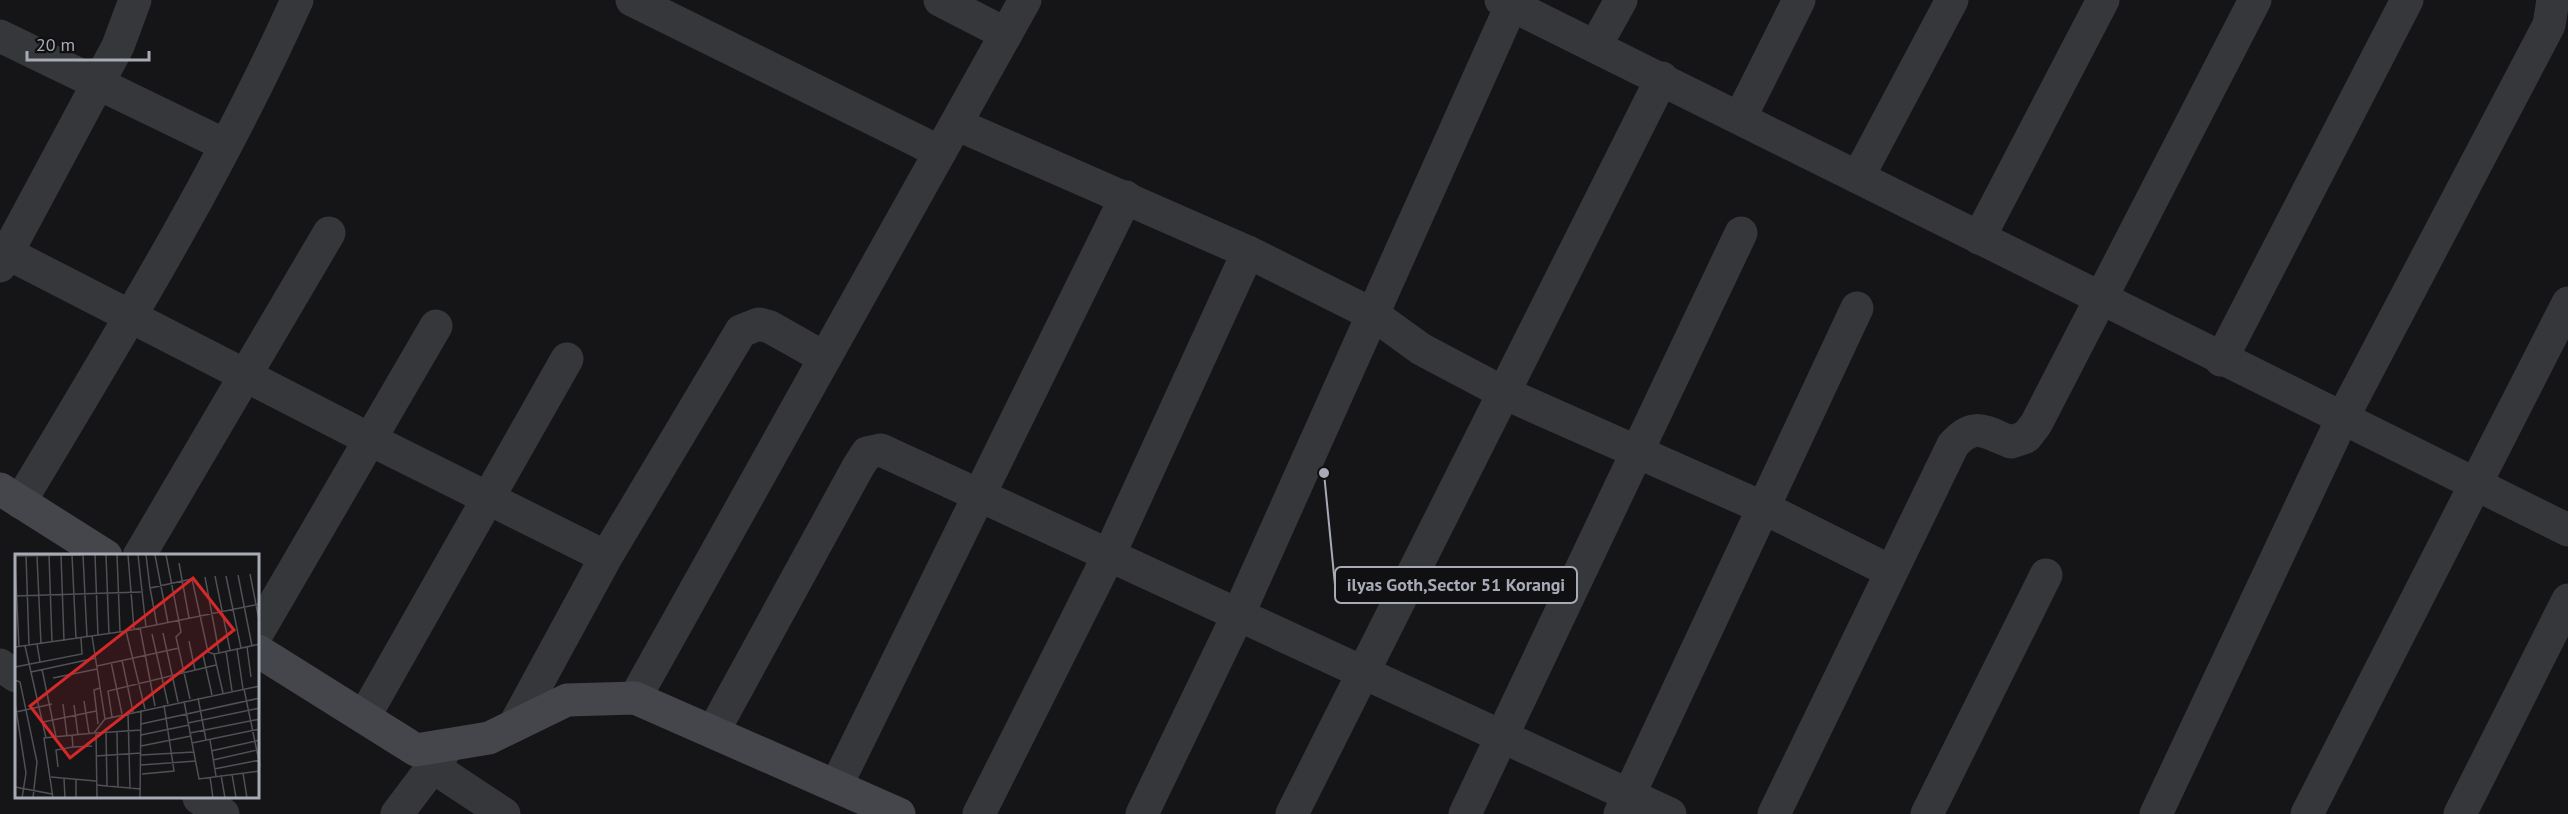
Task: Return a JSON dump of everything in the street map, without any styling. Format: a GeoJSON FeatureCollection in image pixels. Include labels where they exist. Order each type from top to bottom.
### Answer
{"type":"FeatureCollection","features":[{"type":"Feature","properties":{"kind":"street"},"geometry":{"type":"LineString","coordinates":[[135,0],[118,46],[3,259],[130,317],[371,441],[606,557]]}},
{"type":"Feature","properties":{"kind":"street"},"geometry":{"type":"LineString","coordinates":[[103,554],[10,496],[130,317],[225,145],[297,0]]}},
{"type":"Feature","properties":{"kind":"street"},"geometry":{"type":"LineString","coordinates":[[632,0],[948,138],[1126,197],[1248,252],[1374,315],[1421,349],[1504,393],[1638,450],[1764,508],[1890,571]]}},
{"type":"Feature","properties":{"kind":"street"},"geometry":{"type":"LineString","coordinates":[[940,0],[1006,34]]}},
{"type":"Feature","properties":{"kind":"street"},"geometry":{"type":"LineString","coordinates":[[635,698],[1025,0]]}},
{"type":"Feature","properties":{"kind":"street"},"geometry":{"type":"LineString","coordinates":[[1596,45],[1622,0]]}},
{"type":"Feature","properties":{"kind":"street"},"geometry":{"type":"LineString","coordinates":[[1740,118],[1799,0]]}},
{"type":"Feature","properties":{"kind":"street"},"geometry":{"type":"LineString","coordinates":[[1858,177],[1952,0]]}},
{"type":"Feature","properties":{"kind":"street"},"geometry":{"type":"LineString","coordinates":[[1979,238],[2103,0]]}},
{"type":"Feature","properties":{"kind":"street"},"geometry":{"type":"LineString","coordinates":[[1774,814],[1953,445],[1965,432],[1975,429],[2011,442],[2026,437],[2036,424],[2255,0]]}},
{"type":"Feature","properties":{"kind":"street"},"geometry":{"type":"LineString","coordinates":[[2221,360],[2407,0]]}},
{"type":"Feature","properties":{"kind":"street"},"geometry":{"type":"LineString","coordinates":[[2156,814],[2343,417],[2549,25],[2553,0]]}},
{"type":"Feature","properties":{"kind":"street"},"geometry":{"type":"LineString","coordinates":[[1142,814],[1238,615],[1374,315],[1506,3],[1596,45],[2221,360],[2343,417],[2568,530]]}},
{"type":"Feature","properties":{"kind":"street"},"geometry":{"type":"LineString","coordinates":[[0,36],[225,145]]}},
{"type":"Feature","properties":{"kind":"street"},"geometry":{"type":"LineString","coordinates":[[1292,814],[1662,78]]}},
{"type":"Feature","properties":{"kind":"street"},"geometry":{"type":"LineString","coordinates":[[836,786],[1126,197]]}},
{"type":"Feature","properties":{"kind":"street"},"geometry":{"type":"LineString","coordinates":[[140,554],[330,233]]}},
{"type":"Feature","properties":{"kind":"street"},"geometry":{"type":"LineString","coordinates":[[1465,814],[1741,233]]}},
{"type":"Feature","properties":{"kind":"street"},"geometry":{"type":"LineString","coordinates":[[979,814],[1109,555],[1248,252]]}},
{"type":"Feature","properties":{"kind":"street"},"geometry":{"type":"LineString","coordinates":[[2307,814],[2568,303]]}},
{"type":"Feature","properties":{"kind":"street"},"geometry":{"type":"LineString","coordinates":[[1625,805],[1857,308]]}},
{"type":"Feature","properties":{"kind":"street"},"geometry":{"type":"LineString","coordinates":[[514,726],[606,557],[741,331],[759,324],[770,327],[825,358]]}},
{"type":"Feature","properties":{"kind":"street"},"geometry":{"type":"LineString","coordinates":[[260,629],[436,326]]}},
{"type":"Feature","properties":{"kind":"street"},"geometry":{"type":"LineString","coordinates":[[364,717],[486,498],[567,359]]}},
{"type":"Feature","properties":{"kind":"street"},"geometry":{"type":"LineString","coordinates":[[713,732],[867,453],[881,450],[1502,737],[1625,805],[1670,814]]}},
{"type":"Feature","properties":{"kind":"street"},"geometry":{"type":"LineString","coordinates":[[1927,814],[2046,576]]}},
{"type":"Feature","properties":{"kind":"street"},"geometry":{"type":"LineString","coordinates":[[2460,814],[2568,600]]}},
{"type":"Feature","properties":{"kind":"street"},"geometry":{"type":"LineString","coordinates":[[260,652],[416,750],[441,756],[504,814]]}},
{"type":"Feature","properties":{"kind":"street"},"geometry":{"type":"LineString","coordinates":[[0,665],[15,675]]}},
{"type":"Feature","properties":{"kind":"street"},"geometry":{"type":"LineString","coordinates":[[397,814],[441,756],[489,738],[567,700],[635,698],[899,814]]}},
{"type":"Feature","properties":{"kind":"street"},"geometry":{"type":"LineString","coordinates":[[200,799],[223,814]]}},
{"type":"Feature","properties":{"kind":"place","name":"ilyas Goth,Sector 51 Korangi"},"geometry":{"type":"Point","coordinates":[1324,473]}}]}
